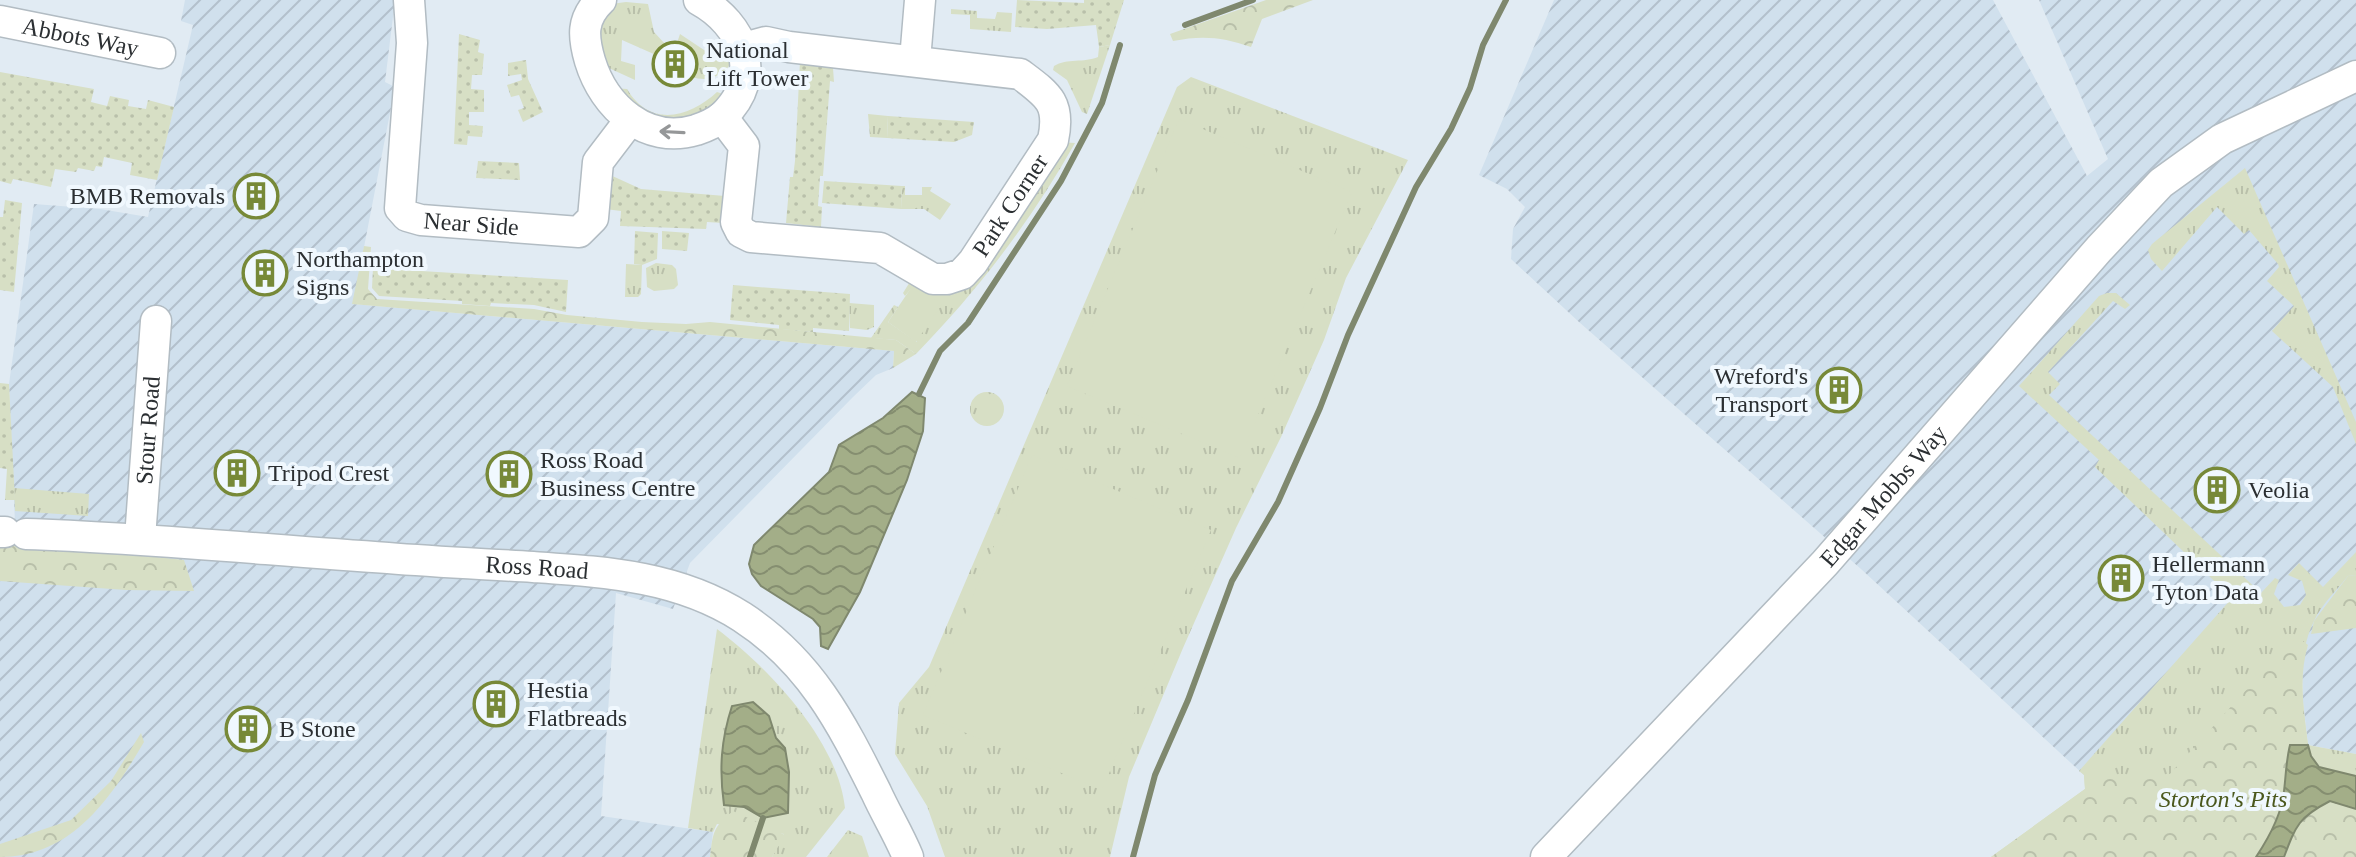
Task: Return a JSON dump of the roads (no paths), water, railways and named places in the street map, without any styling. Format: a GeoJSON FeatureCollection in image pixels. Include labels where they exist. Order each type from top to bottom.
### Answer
{"type":"FeatureCollection","features":[{"type":"Feature","properties":{"kind":"street","name":"Near Side"},"geometry":{"type":"LineString","coordinates":[[409,0],[412,43],[400,208],[407,216],[421,220],[579,232],[593,218],[598,162],[630,120]]}},
{"type":"Feature","properties":{"kind":"street"},"geometry":{"type":"LineString","coordinates":[[575,0],[598,83],[609,99],[630,120],[657,131],[674,133],[706,127],[722,117],[737,97],[743,82],[744,48],[738,34],[726,20],[699,0]]}},
{"type":"Feature","properties":{"kind":"street"},"geometry":{"type":"LineString","coordinates":[[583,33],[590,13],[601,0]]}},
{"type":"Feature","properties":{"kind":"street"},"geometry":{"type":"LineString","coordinates":[[915,60],[920,0]]}},
{"type":"Feature","properties":{"kind":"street","name":"Abbots Way"},"geometry":{"type":"LineString","coordinates":[[0,21],[160,53]]}},
{"type":"Feature","properties":{"kind":"street","name":"Park Corner"},"geometry":{"type":"LineString","coordinates":[[722,117],[744,146],[736,222],[741,232],[751,237],[880,248],[933,279],[962,274],[973,262],[1053,140],[1057,122],[1055,108],[1047,94],[1020,74],[766,42],[744,48]]}},
{"type":"Feature","properties":{"kind":"street","name":"Edgar Mobbs Way"},"geometry":{"type":"LineString","coordinates":[[1546,857],[1825,563],[2136,208],[2172,174],[2222,139],[2356,76]]}},
{"type":"Feature","properties":{"kind":"street","name":"Stour Road"},"geometry":{"type":"LineString","coordinates":[[140,538],[156,321]]}},
{"type":"Feature","properties":{"kind":"street","name":"Ross Road"},"geometry":{"type":"LineString","coordinates":[[10,533],[140,538],[606,572],[659,581],[704,597],[765,634],[825,697],[847,734],[908,857]]}},
{"type":"Feature","properties":{"kind":"water"},"geometry":{"type":"Polygon","coordinates":[[[912,392],[925,398],[923,431],[907,480],[860,592],[828,649],[821,646],[820,627],[813,619],[761,586],[752,574],[749,564],[754,545],[829,472],[839,445],[883,418],[912,392]]]}},
{"type":"Feature","properties":{"kind":"water"},"geometry":{"type":"Polygon","coordinates":[[[753,702],[769,716],[776,738],[785,748],[789,772],[788,813],[763,818],[744,807],[724,805],[722,792],[723,743],[732,706],[753,702]]]}},
{"type":"Feature","properties":{"kind":"water"},"geometry":{"type":"Polygon","coordinates":[[[2290,745],[2308,745],[2319,767],[2356,776],[2356,809],[2330,801],[2300,823],[2284,857],[2256,857],[2270,834],[2280,808],[2290,745]]]}},
{"type":"Feature","properties":{"kind":"waterway"},"geometry":{"type":"LineString","coordinates":[[1185,25],[1253,0]]}},
{"type":"Feature","properties":{"kind":"waterway"},"geometry":{"type":"LineString","coordinates":[[1133,857],[1155,775],[1188,700],[1232,581],[1278,502],[1348,335],[1416,187],[1451,129],[1470,88],[1483,45],[1506,0]]}},
{"type":"Feature","properties":{"kind":"waterway"},"geometry":{"type":"LineString","coordinates":[[919,394],[940,351],[968,323],[1061,181],[1102,103],[1120,45]]}},
{"type":"Feature","properties":{"kind":"waterway"},"geometry":{"type":"LineString","coordinates":[[750,857],[763,818]]}},
{"type":"Feature","properties":{"kind":"place","name":"National Lift Tower"},"geometry":{"type":"Point","coordinates":[675,64]}},
{"type":"Feature","properties":{"kind":"place","name":"BMB Removals"},"geometry":{"type":"Point","coordinates":[256,196]}},
{"type":"Feature","properties":{"kind":"place","name":"Northampton Signs"},"geometry":{"type":"Point","coordinates":[265,273]}},
{"type":"Feature","properties":{"kind":"place","name":"Wreford's Transport"},"geometry":{"type":"Point","coordinates":[1839,390]}},
{"type":"Feature","properties":{"kind":"place","name":"Tripod Crest"},"geometry":{"type":"Point","coordinates":[237,473]}},
{"type":"Feature","properties":{"kind":"place","name":"Ross Road Business Centre"},"geometry":{"type":"Point","coordinates":[509,474]}},
{"type":"Feature","properties":{"kind":"place","name":"Veolia"},"geometry":{"type":"Point","coordinates":[2217,490]}},
{"type":"Feature","properties":{"kind":"place","name":"Hellermann Tyton Data"},"geometry":{"type":"Point","coordinates":[2121,578]}},
{"type":"Feature","properties":{"kind":"place","name":"Hestia Flatbreads"},"geometry":{"type":"Point","coordinates":[496,704]}},
{"type":"Feature","properties":{"kind":"place","name":"B Stone"},"geometry":{"type":"Point","coordinates":[248,729]}},
{"type":"Feature","properties":{"kind":"park label","name":"Storton's Pits"},"geometry":{"type":"Point","coordinates":[2223,799]}}]}
